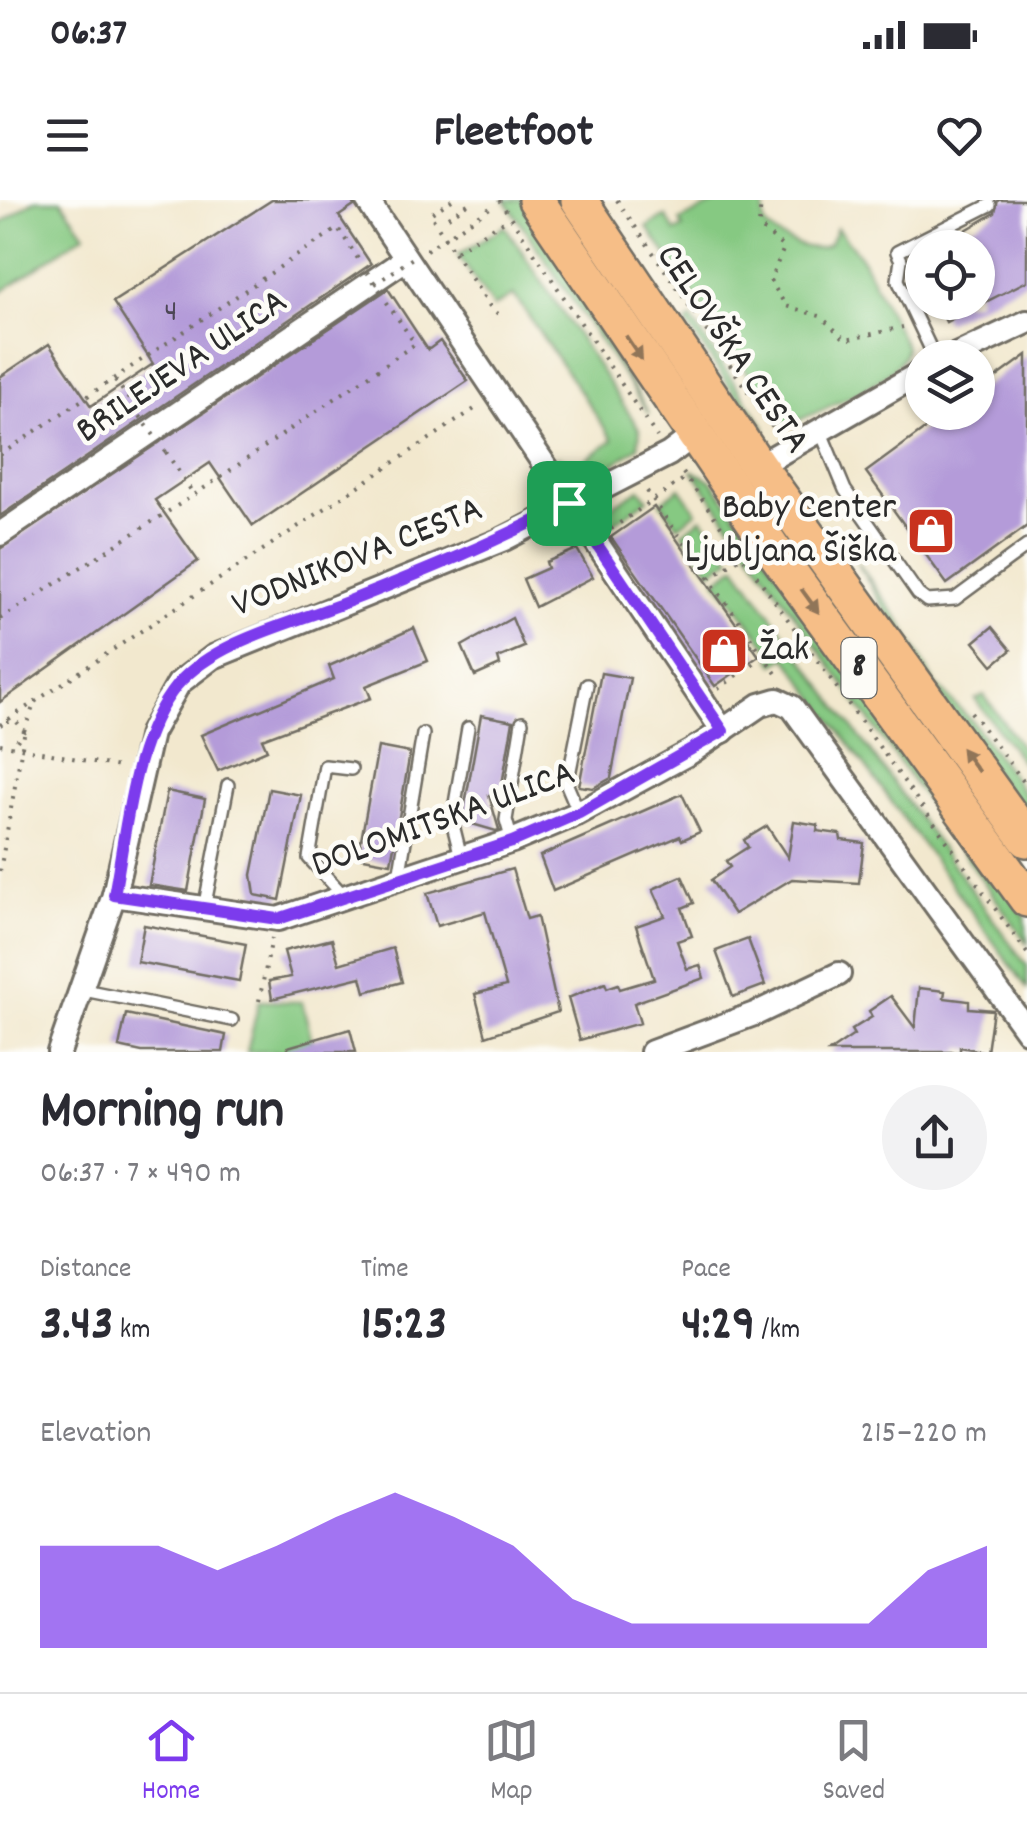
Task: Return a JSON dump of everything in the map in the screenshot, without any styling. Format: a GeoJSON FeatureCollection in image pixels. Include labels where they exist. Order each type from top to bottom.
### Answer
{"type":"FeatureCollection","features":[{"type":"Feature","properties":{"kind":"main road","name":"CELOVŠKA CESTA"},"geometry":{"type":"LineString","coordinates":[[579,200],[758,466],[1027,839]]}},
{"type":"Feature","properties":{"kind":"main road","name":"CELOVŠKA CESTA"},"geometry":{"type":"LineString","coordinates":[[523,209],[693,436],[1027,899]]}},
{"type":"Feature","properties":{"kind":"street"},"geometry":{"type":"LineString","coordinates":[[367,200],[416,255],[569,503],[723,731]]}},
{"type":"Feature","properties":{"kind":"street","name":"BRILEJEVA ULICA"},"geometry":{"type":"LineString","coordinates":[[0,534],[416,255]]}},
{"type":"Feature","properties":{"kind":"street"},"geometry":{"type":"LineString","coordinates":[[988,340],[1027,322]]}},
{"type":"Feature","properties":{"kind":"street"},"geometry":{"type":"LineString","coordinates":[[758,466],[905,382]]}},
{"type":"Feature","properties":{"kind":"street","name":"VODNIKOVA CESTA"},"geometry":{"type":"LineString","coordinates":[[59,1052],[78,988],[114,895],[139,771],[163,706],[179,683],[213,658],[504,538],[669,454],[693,436]]}},
{"type":"Feature","properties":{"kind":"street","name":"DOLOMITSKA ULICA"},"geometry":{"type":"LineString","coordinates":[[114,895],[278,919],[512,842],[579,813],[723,731],[760,704],[777,700],[792,707]]}},
{"type":"Feature","properties":{"kind":"street"},"geometry":{"type":"LineString","coordinates":[[792,707],[1027,1032]]}},
{"type":"Feature","properties":{"kind":"street"},"geometry":{"type":"LineString","coordinates":[[652,1052],[757,1012],[839,974]]}},
{"type":"Feature","properties":{"kind":"lane"},"geometry":{"type":"LineString","coordinates":[[941,230],[990,206]]}},
{"type":"Feature","properties":{"kind":"lane"},"geometry":{"type":"LineString","coordinates":[[905,248],[897,252],[901,260],[898,280],[905,295]]}},
{"type":"Feature","properties":{"kind":"lane"},"geometry":{"type":"LineString","coordinates":[[917,320],[926,340]]}},
{"type":"Feature","properties":{"kind":"lane"},"geometry":{"type":"LineString","coordinates":[[820,430],[845,490],[918,594],[928,601],[955,599],[1027,546]]}},
{"type":"Feature","properties":{"kind":"lane"},"geometry":{"type":"LineString","coordinates":[[579,813],[567,785],[587,685]]}},
{"type":"Feature","properties":{"kind":"lane"},"geometry":{"type":"LineString","coordinates":[[512,842],[506,820],[522,722]]}},
{"type":"Feature","properties":{"kind":"lane"},"geometry":{"type":"LineString","coordinates":[[461,857],[452,820],[468,728]]}},
{"type":"Feature","properties":{"kind":"lane"},"geometry":{"type":"LineString","coordinates":[[399,877],[423,734]]}},
{"type":"Feature","properties":{"kind":"lane"},"geometry":{"type":"LineString","coordinates":[[344,896],[309,858],[325,766],[351,769]]}},
{"type":"Feature","properties":{"kind":"lane"},"geometry":{"type":"LineString","coordinates":[[204,909],[228,785]]}},
{"type":"Feature","properties":{"kind":"lane"},"geometry":{"type":"LineString","coordinates":[[78,988],[232,1020]]}},
{"type":"Feature","properties":{"kind":"path"},"geometry":{"type":"LineString","coordinates":[[452,200],[430,214],[491,308],[502,317]]}},
{"type":"Feature","properties":{"kind":"path"},"geometry":{"type":"LineString","coordinates":[[448,217],[474,200]]}},
{"type":"Feature","properties":{"kind":"path"},"geometry":{"type":"LineString","coordinates":[[499,200],[523,209],[650,426]]}},
{"type":"Feature","properties":{"kind":"path","name":"CELOVŠKA CESTA"},"geometry":{"type":"LineString","coordinates":[[617,200],[776,432]]}},
{"type":"Feature","properties":{"kind":"path"},"geometry":{"type":"LineString","coordinates":[[761,200],[759,226],[784,248],[770,280],[786,306],[820,316],[837,336],[846,340],[898,329],[917,320]]}},
{"type":"Feature","properties":{"kind":"path"},"geometry":{"type":"LineString","coordinates":[[375,284],[490,208]]}},
{"type":"Feature","properties":{"kind":"path"},"geometry":{"type":"LineString","coordinates":[[454,252],[523,209]]}},
{"type":"Feature","properties":{"kind":"path"},"geometry":{"type":"LineString","coordinates":[[0,455],[338,228],[362,264]]}},
{"type":"Feature","properties":{"kind":"path"},"geometry":{"type":"LineString","coordinates":[[367,272],[383,296]]}},
{"type":"Feature","properties":{"kind":"path"},"geometry":{"type":"LineString","coordinates":[[0,619],[194,495],[415,344],[388,303]]}},
{"type":"Feature","properties":{"kind":"path"},"geometry":{"type":"LineString","coordinates":[[116,380],[194,495]]}},
{"type":"Feature","properties":{"kind":"path"},"geometry":{"type":"LineString","coordinates":[[1,725],[499,393]]}},
{"type":"Feature","properties":{"kind":"path"},"geometry":{"type":"LineString","coordinates":[[680,469],[1027,952]]}},
{"type":"Feature","properties":{"kind":"path"},"geometry":{"type":"LineString","coordinates":[[604,534],[685,478]]}},
{"type":"Feature","properties":{"kind":"path"},"geometry":{"type":"LineString","coordinates":[[642,484],[765,656],[792,707]]}},
{"type":"Feature","properties":{"kind":"path"},"geometry":{"type":"LineString","coordinates":[[710,578],[740,557]]}},
{"type":"Feature","properties":{"kind":"path"},"geometry":{"type":"LineString","coordinates":[[716,691],[796,634]]}},
{"type":"Feature","properties":{"kind":"path"},"geometry":{"type":"LineString","coordinates":[[8,746],[20,742],[36,701]]}},
{"type":"Feature","properties":{"kind":"path"},"geometry":{"type":"LineString","coordinates":[[976,716],[1027,786]]}},
{"type":"Feature","properties":{"kind":"path"},"geometry":{"type":"LineString","coordinates":[[0,871],[24,733],[16,721],[1,725]]}},
{"type":"Feature","properties":{"kind":"path"},"geometry":{"type":"LineString","coordinates":[[0,742],[139,771]]}},
{"type":"Feature","properties":{"kind":"path"},"geometry":{"type":"LineString","coordinates":[[259,1001],[262,974],[278,919]]}},
{"type":"Feature","properties":{"kind":"green space"},"geometry":{"type":"Polygon","coordinates":[[[35,200],[61,200],[85,234],[0,293],[0,224],[35,200]]]}},
{"type":"Feature","properties":{"kind":"green space"},"geometry":{"type":"Polygon","coordinates":[[[505,200],[522,200],[649,414],[505,200]]]}},
{"type":"Feature","properties":{"kind":"green space"},"geometry":{"type":"Polygon","coordinates":[[[722,200],[764,200],[764,223],[790,242],[816,248],[826,246],[837,228],[861,257],[905,345],[902,359],[878,380],[844,400],[798,421],[782,423],[647,227],[666,216],[675,232],[683,228],[680,221],[722,200]]]}},
{"type":"Feature","properties":{"kind":"green space"},"geometry":{"type":"Polygon","coordinates":[[[505,226],[640,430],[638,447],[611,466],[574,471],[555,457],[582,462],[613,440],[514,295],[493,307],[458,255],[505,226]]]}},
{"type":"Feature","properties":{"kind":"green space"},"geometry":{"type":"Polygon","coordinates":[[[691,319],[766,429],[751,418],[686,323],[691,319]]]}},
{"type":"Feature","properties":{"kind":"green space"},"geometry":{"type":"Polygon","coordinates":[[[692,470],[712,481],[1025,916],[1027,943],[692,470]]]}},
{"type":"Feature","properties":{"kind":"green space"},"geometry":{"type":"Polygon","coordinates":[[[680,488],[697,512],[678,526],[661,502],[680,488]]]}},
{"type":"Feature","properties":{"kind":"green space"},"geometry":{"type":"Polygon","coordinates":[[[640,489],[648,499],[605,529],[602,512],[640,489]]]}},
{"type":"Feature","properties":{"kind":"green space"},"geometry":{"type":"Polygon","coordinates":[[[702,518],[731,558],[711,572],[682,532],[702,518]]]}},
{"type":"Feature","properties":{"kind":"green space"},"geometry":{"type":"Polygon","coordinates":[[[857,562],[902,624],[935,684],[972,721],[1027,797],[1027,819],[920,670],[857,562]]]}},
{"type":"Feature","properties":{"kind":"green space"},"geometry":{"type":"Polygon","coordinates":[[[736,566],[785,634],[769,648],[716,580],[736,566]]]}},
{"type":"Feature","properties":{"kind":"green space"},"geometry":{"type":"Polygon","coordinates":[[[788,646],[794,647],[1027,966],[1027,988],[786,657],[775,664],[771,658],[788,646]]]}},
{"type":"Feature","properties":{"kind":"green space"},"geometry":{"type":"Polygon","coordinates":[[[984,695],[1027,755],[1027,769],[975,699],[984,695]]]}},
{"type":"Feature","properties":{"kind":"green space"},"geometry":{"type":"Polygon","coordinates":[[[259,1001],[302,1002],[315,1052],[247,1052],[259,1001]]]}},
{"type":"Feature","properties":{"kind":"building"},"geometry":{"type":"Polygon","coordinates":[[[272,200],[352,200],[354,206],[339,216],[371,264],[0,516],[0,377],[49,344],[91,406],[153,364],[113,302],[272,200]]]}},
{"type":"Feature","properties":{"kind":"building"},"geometry":{"type":"Polygon","coordinates":[[[998,200],[1027,200],[1027,281],[995,297],[995,230],[966,230],[995,213],[998,200]]]}},
{"type":"Feature","properties":{"kind":"building"},"geometry":{"type":"Polygon","coordinates":[[[388,289],[428,350],[440,341],[468,381],[253,526],[210,463],[155,500],[198,561],[0,702],[0,549],[388,289]]]}},
{"type":"Feature","properties":{"kind":"building"},"geometry":{"type":"Polygon","coordinates":[[[1027,355],[1027,526],[947,584],[866,472],[923,430],[995,430],[995,379],[1027,355]]]}},
{"type":"Feature","properties":{"kind":"building"},"geometry":{"type":"Polygon","coordinates":[[[654,507],[759,656],[715,686],[611,537],[654,507]]]}},
{"type":"Feature","properties":{"kind":"building"},"geometry":{"type":"Polygon","coordinates":[[[577,549],[593,577],[535,607],[523,579],[548,568],[546,562],[577,549]]]}},
{"type":"Feature","properties":{"kind":"building"},"geometry":{"type":"Polygon","coordinates":[[[512,618],[524,647],[498,658],[500,665],[475,676],[462,646],[512,618]]]}},
{"type":"Feature","properties":{"kind":"building"},"geometry":{"type":"Polygon","coordinates":[[[992,627],[1011,650],[993,665],[974,642],[992,627]]]}},
{"type":"Feature","properties":{"kind":"building"},"geometry":{"type":"Polygon","coordinates":[[[414,628],[428,661],[366,686],[371,698],[262,739],[267,750],[218,771],[201,735],[334,679],[329,666],[414,628]]]}},
{"type":"Feature","properties":{"kind":"building"},"geometry":{"type":"Polygon","coordinates":[[[601,673],[630,678],[611,778],[593,788],[579,786],[601,673]]]}},
{"type":"Feature","properties":{"kind":"building"},"geometry":{"type":"Polygon","coordinates":[[[481,715],[513,721],[501,790],[489,795],[499,830],[496,831],[462,821],[481,715]]]}},
{"type":"Feature","properties":{"kind":"building"},"geometry":{"type":"Polygon","coordinates":[[[378,747],[410,753],[391,863],[358,857],[378,747]]]}},
{"type":"Feature","properties":{"kind":"building"},"geometry":{"type":"Polygon","coordinates":[[[269,789],[301,795],[280,900],[255,895],[252,875],[269,789]]]}},
{"type":"Feature","properties":{"kind":"building"},"geometry":{"type":"Polygon","coordinates":[[[167,791],[205,799],[188,891],[149,885],[167,791]]]}},
{"type":"Feature","properties":{"kind":"building"},"geometry":{"type":"Polygon","coordinates":[[[682,794],[700,832],[682,840],[680,836],[553,891],[540,856],[682,794]]]}},
{"type":"Feature","properties":{"kind":"building"},"geometry":{"type":"Polygon","coordinates":[[[794,821],[818,825],[817,831],[840,834],[841,840],[864,843],[859,883],[792,879],[734,914],[711,880],[730,867],[726,861],[748,847],[744,840],[767,826],[788,858],[794,821]]]}},
{"type":"Feature","properties":{"kind":"building"},"geometry":{"type":"Polygon","coordinates":[[[512,869],[527,919],[537,916],[558,1012],[486,1036],[475,994],[506,986],[485,912],[437,926],[427,893],[512,869]]]}},
{"type":"Feature","properties":{"kind":"building"},"geometry":{"type":"Polygon","coordinates":[[[682,876],[694,903],[682,908],[692,936],[677,941],[687,969],[700,965],[704,978],[634,1003],[640,1023],[580,1040],[568,998],[605,983],[607,988],[618,984],[620,989],[654,979],[636,926],[665,916],[653,889],[682,876]]]}},
{"type":"Feature","properties":{"kind":"building"},"geometry":{"type":"Polygon","coordinates":[[[144,925],[246,944],[239,981],[137,962],[144,925]]]}},
{"type":"Feature","properties":{"kind":"building"},"geometry":{"type":"Polygon","coordinates":[[[332,939],[339,964],[393,948],[402,982],[365,992],[361,977],[272,999],[269,981],[291,977],[284,951],[332,939]]]}},
{"type":"Feature","properties":{"kind":"building"},"geometry":{"type":"Polygon","coordinates":[[[748,939],[765,985],[733,997],[716,951],[748,939]]]}},
{"type":"Feature","properties":{"kind":"building"},"geometry":{"type":"Polygon","coordinates":[[[919,988],[945,991],[944,998],[969,1001],[969,1008],[993,1010],[987,1052],[960,1047],[960,1052],[829,1052],[854,1035],[851,1030],[872,1017],[869,1011],[891,996],[915,1028],[919,988]]]}},
{"type":"Feature","properties":{"kind":"building"},"geometry":{"type":"Polygon","coordinates":[[[126,1014],[226,1035],[223,1052],[142,1052],[119,1047],[126,1014]]]}},
{"type":"Feature","properties":{"kind":"building"},"geometry":{"type":"Polygon","coordinates":[[[350,1029],[356,1052],[288,1052],[288,1047],[350,1029]]]}},
{"type":"Feature","properties":{"kind":"place","name":"Baby Center Ljubljana Šiška"},"geometry":{"type":"Point","coordinates":[931,531]}},
{"type":"Feature","properties":{"kind":"place","name":"Žak"},"geometry":{"type":"Point","coordinates":[724,651]}},
{"type":"Feature","properties":{"kind":"route"},"geometry":{"type":"LineString","coordinates":[[569,503],[723,731],[579,813],[512,842],[278,919],[114,895],[139,771],[163,706],[179,683],[213,658],[255,638],[504,538],[569,503]]}}]}
